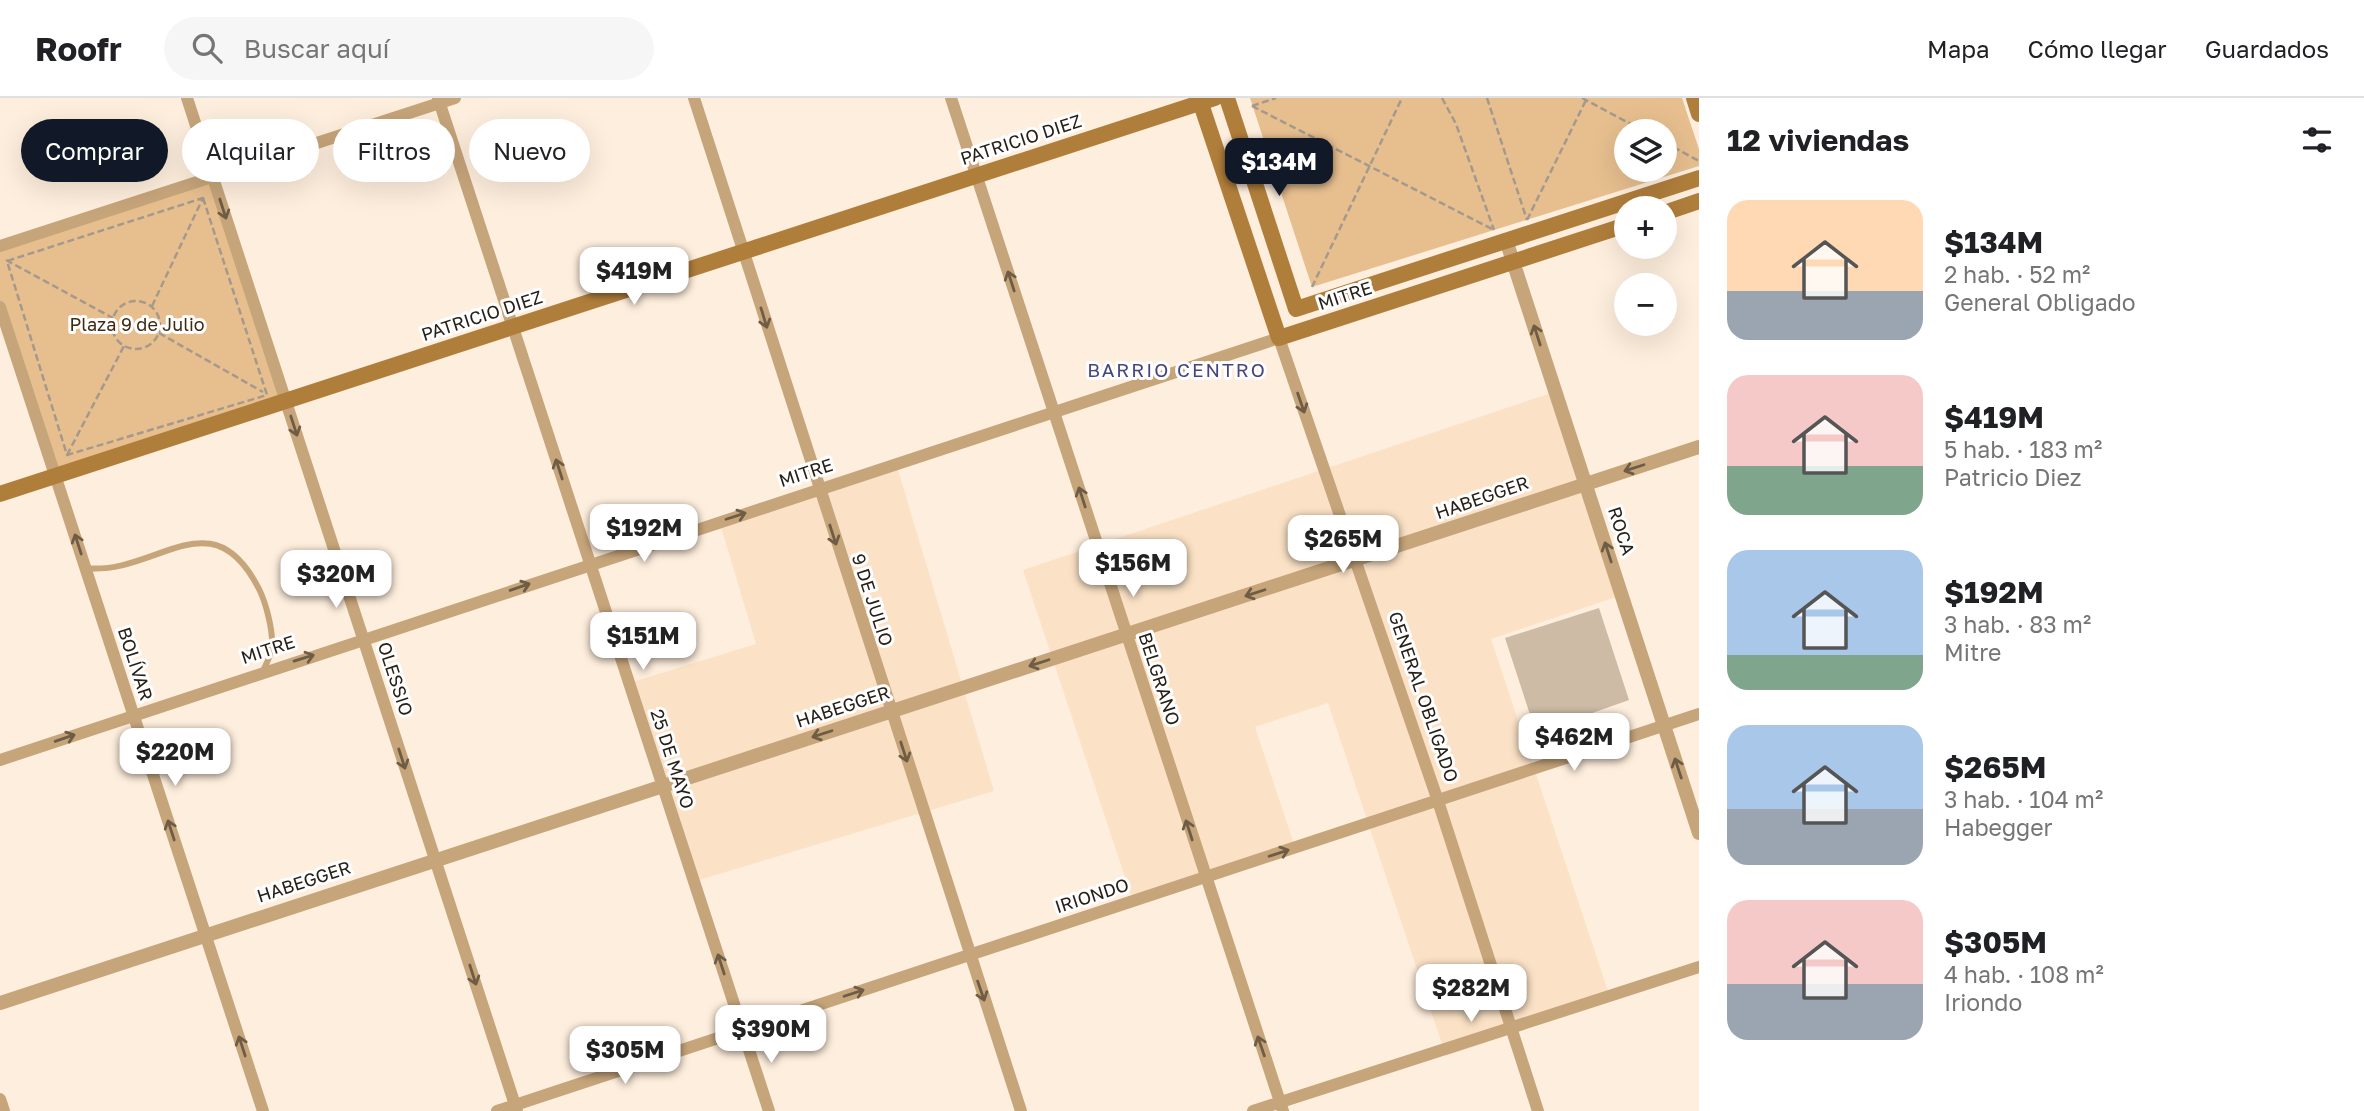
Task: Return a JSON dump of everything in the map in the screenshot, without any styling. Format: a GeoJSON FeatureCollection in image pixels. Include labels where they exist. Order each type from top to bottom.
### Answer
{"type":"FeatureCollection","features":[{"type":"Feature","properties":{"kind":"main road","name":"MITRE"},"geometry":{"type":"LineString","coordinates":[[1227,98],[1296,309],[1699,177]]}},
{"type":"Feature","properties":{"kind":"main road"},"geometry":{"type":"LineString","coordinates":[[1694,98],[1699,114]]}},
{"type":"Feature","properties":{"kind":"main road","name":"PATRICIO DIEZ"},"geometry":{"type":"LineString","coordinates":[[0,494],[744,253],[1205,99]]}},
{"type":"Feature","properties":{"kind":"main road","name":"GENERAL OBLIGADO"},"geometry":{"type":"LineString","coordinates":[[1205,99],[1279,338]]}},
{"type":"Feature","properties":{"kind":"main road"},"geometry":{"type":"LineString","coordinates":[[1677,209],[1699,201]]}},
{"type":"Feature","properties":{"kind":"main road","name":"MITRE"},"geometry":{"type":"LineString","coordinates":[[1279,338],[1614,229]]}},
{"type":"Feature","properties":{"kind":"street","name":"OLESSIO"},"geometry":{"type":"LineString","coordinates":[[187,98],[194,119]]}},
{"type":"Feature","properties":{"kind":"street"},"geometry":{"type":"LineString","coordinates":[[319,141],[455,98]]}},
{"type":"Feature","properties":{"kind":"street","name":"9 DE JULIO"},"geometry":{"type":"LineString","coordinates":[[694,98],[818,490],[1021,1111]]}},
{"type":"Feature","properties":{"kind":"street","name":"BELGRANO"},"geometry":{"type":"LineString","coordinates":[[951,98],[1281,1107]]}},
{"type":"Feature","properties":{"kind":"street","name":"25 DE MAYO"},"geometry":{"type":"LineString","coordinates":[[439,101],[769,1111]]}},
{"type":"Feature","properties":{"kind":"street"},"geometry":{"type":"LineString","coordinates":[[0,246],[197,182]]}},
{"type":"Feature","properties":{"kind":"street","name":"OLESSIO"},"geometry":{"type":"LineString","coordinates":[[214,182],[516,1108]]}},
{"type":"Feature","properties":{"kind":"street","name":"ROCA"},"geometry":{"type":"LineString","coordinates":[[1507,240],[1699,833]]}},
{"type":"Feature","properties":{"kind":"street","name":"BOLÍVAR"},"geometry":{"type":"LineString","coordinates":[[0,307],[263,1111]]}},
{"type":"Feature","properties":{"kind":"street","name":"MITRE"},"geometry":{"type":"LineString","coordinates":[[0,760],[263,671],[1279,338]]}},
{"type":"Feature","properties":{"kind":"street","name":"GENERAL OBLIGADO"},"geometry":{"type":"LineString","coordinates":[[1279,338],[1438,801],[1538,1111]]}},
{"type":"Feature","properties":{"kind":"street","name":"HABEGGER"},"geometry":{"type":"LineString","coordinates":[[0,1003],[1699,447]]}},
{"type":"Feature","properties":{"kind":"street","name":"IRIONDO"},"geometry":{"type":"LineString","coordinates":[[497,1111],[516,1108],[742,1029],[1699,714]]}},
{"type":"Feature","properties":{"kind":"street"},"geometry":{"type":"LineString","coordinates":[[1254,1111],[1281,1107],[1699,967]]}},
{"type":"Feature","properties":{"kind":"street"},"geometry":{"type":"LineString","coordinates":[[0,1099],[4,1111]]}},
{"type":"Feature","properties":{"kind":"lane"},"geometry":{"type":"LineString","coordinates":[[85,568],[106,570],[137,563],[175,547],[200,542],[226,546],[248,568],[262,595],[272,648],[263,671]]}},
{"type":"Feature","properties":{"kind":"path"},"geometry":{"type":"LineString","coordinates":[[1276,98],[1252,106],[1494,230],[1456,124],[1441,98]]}},
{"type":"Feature","properties":{"kind":"path"},"geometry":{"type":"LineString","coordinates":[[1312,287],[1402,98]]}},
{"type":"Feature","properties":{"kind":"path"},"geometry":{"type":"LineString","coordinates":[[1487,98],[1527,220],[1585,99],[1622,119]]}},
{"type":"Feature","properties":{"kind":"path"},"geometry":{"type":"LineString","coordinates":[[1677,149],[1699,161]]}},
{"type":"Feature","properties":{"kind":"path"},"geometry":{"type":"LineString","coordinates":[[203,198],[267,395]]}},
{"type":"Feature","properties":{"kind":"path"},"geometry":{"type":"LineString","coordinates":[[7,261],[203,198]]}},
{"type":"Feature","properties":{"kind":"path"},"geometry":{"type":"LineString","coordinates":[[152,306],[203,198]]}},
{"type":"Feature","properties":{"kind":"path"},"geometry":{"type":"LineString","coordinates":[[0,258],[113,318]]}},
{"type":"Feature","properties":{"kind":"path"},"geometry":{"type":"LineString","coordinates":[[7,261],[67,455]]}},
{"type":"Feature","properties":{"kind":"path"},"geometry":{"type":"LineString","coordinates":[[130,302],[152,306],[160,318],[159,333],[153,343],[142,349],[124,346],[113,332],[113,318],[120,308],[130,302]]}},
{"type":"Feature","properties":{"kind":"path"},"geometry":{"type":"LineString","coordinates":[[159,333],[267,395],[286,401]]}},
{"type":"Feature","properties":{"kind":"path"},"geometry":{"type":"LineString","coordinates":[[67,455],[124,346]]}},
{"type":"Feature","properties":{"kind":"path"},"geometry":{"type":"LineString","coordinates":[[67,455],[267,395]]}},
{"type":"Feature","properties":{"kind":"shaded area"},"geometry":{"type":"Polygon","coordinates":[[[1551,393],[1619,596],[1491,639],[1611,1000],[1446,1056],[1328,703],[1255,727],[1295,847],[1133,901],[1023,570],[1551,393]]]}},
{"type":"Feature","properties":{"kind":"shaded area"},"geometry":{"type":"Polygon","coordinates":[[[896,463],[994,791],[689,883],[629,683],[756,644],[718,517],[896,463]]]}},
{"type":"Feature","properties":{"kind":"green space"},"geometry":{"type":"Polygon","coordinates":[[[1250,98],[1682,98],[1699,149],[1699,166],[1677,173],[1677,119],[1614,119],[1614,182],[1648,182],[1312,287],[1250,98]]]}},
{"type":"Feature","properties":{"kind":"green space","name":"Plaza 9 de Julio"},"geometry":{"type":"Polygon","coordinates":[[[198,182],[215,182],[286,401],[55,476],[0,307],[0,246],[198,182]]]}},
{"type":"Feature","properties":{"kind":"building"},"geometry":{"type":"Polygon","coordinates":[[[1599,608],[1629,700],[1536,733],[1505,638],[1599,608]]]}},
{"type":"Feature","properties":{"kind":"district","name":"BARRIO CENTRO"},"geometry":{"type":"Point","coordinates":[1177,370]}}]}
